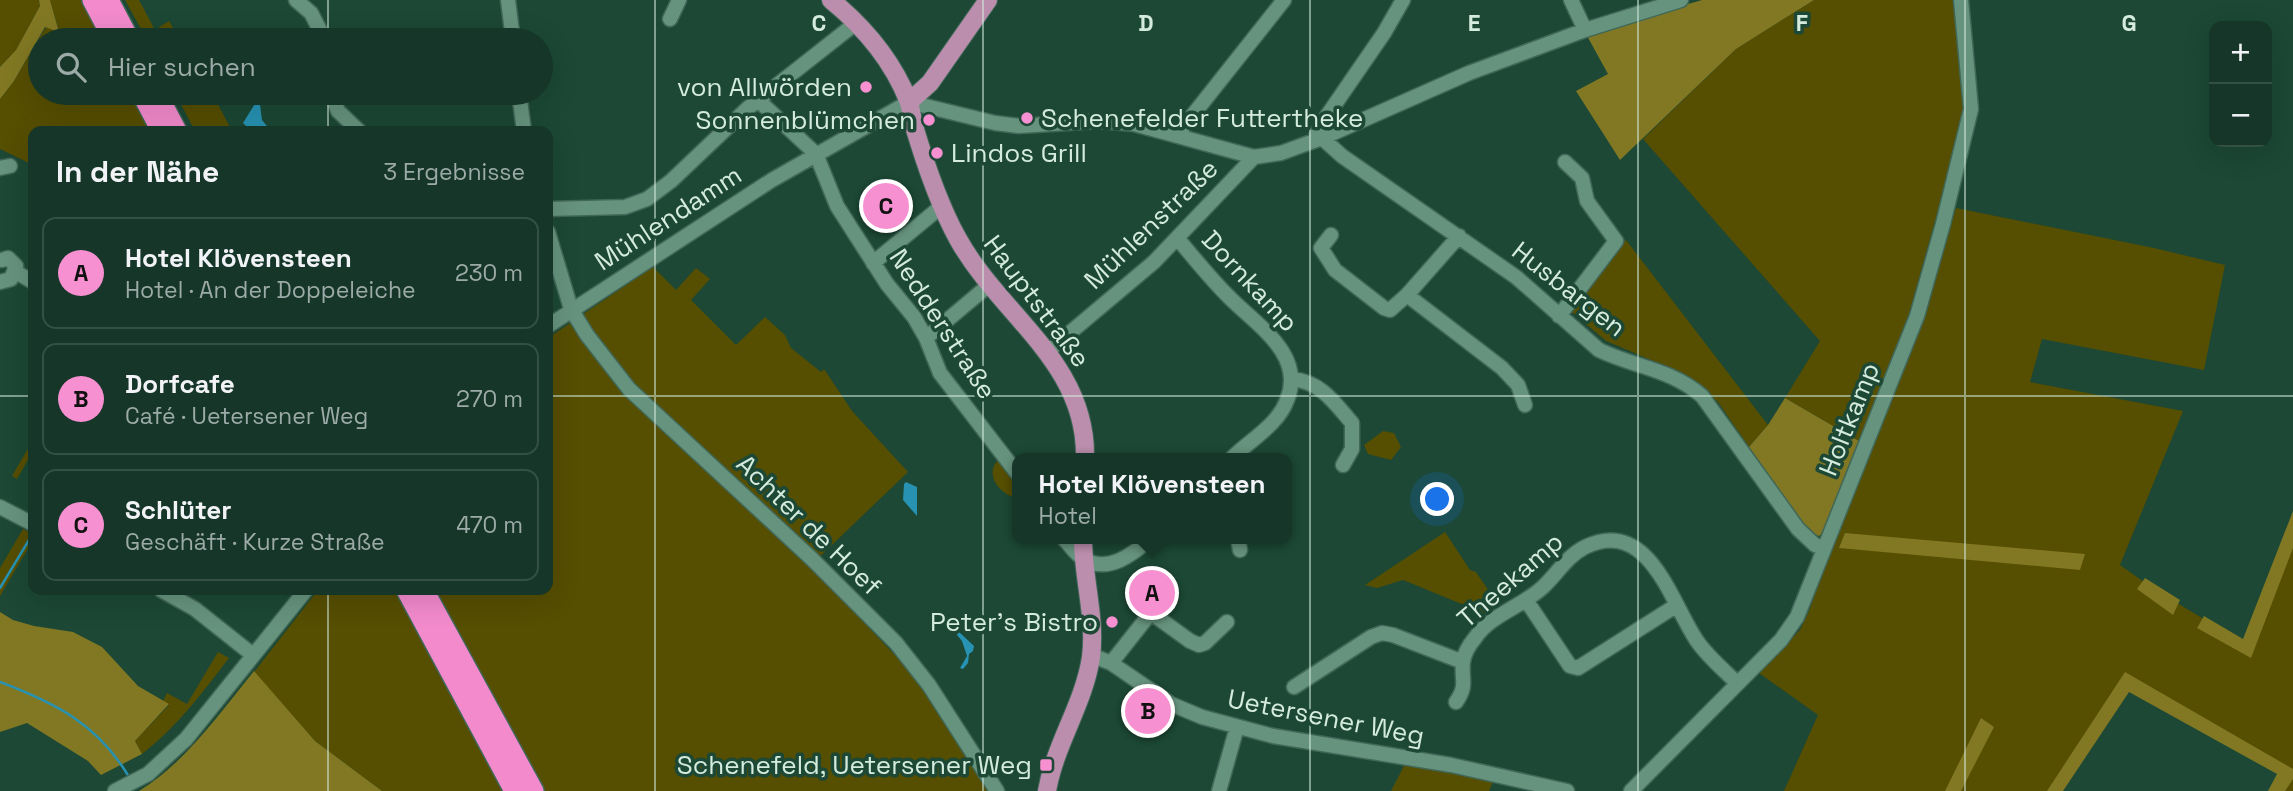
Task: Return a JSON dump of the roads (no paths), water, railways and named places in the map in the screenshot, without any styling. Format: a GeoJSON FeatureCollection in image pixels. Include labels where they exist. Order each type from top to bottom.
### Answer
{"type":"FeatureCollection","features":[{"type":"Feature","properties":{"kind":"highway"},"geometry":{"type":"LineString","coordinates":[[92,0],[107,28]]}},
{"type":"Feature","properties":{"kind":"highway"},"geometry":{"type":"LineString","coordinates":[[109,0],[124,28]]}},
{"type":"Feature","properties":{"kind":"highway"},"geometry":{"type":"LineString","coordinates":[[147,105],[158,126]]}},
{"type":"Feature","properties":{"kind":"highway"},"geometry":{"type":"LineString","coordinates":[[164,105],[174,126]]}},
{"type":"Feature","properties":{"kind":"highway"},"geometry":{"type":"LineString","coordinates":[[409,595],[514,791]]}},
{"type":"Feature","properties":{"kind":"highway"},"geometry":{"type":"LineString","coordinates":[[427,595],[534,791]]}},
{"type":"Feature","properties":{"kind":"main road","name":"Hauptstraße"},"geometry":{"type":"LineString","coordinates":[[831,0],[856,23],[886,58],[909,102],[921,146],[964,251],[989,285],[1047,352],[1076,399],[1083,423],[1086,453]]}},
{"type":"Feature","properties":{"kind":"main road"},"geometry":{"type":"LineString","coordinates":[[909,102],[930,83],[988,0]]}},
{"type":"Feature","properties":{"kind":"main road"},"geometry":{"type":"LineString","coordinates":[[1047,791],[1056,756],[1079,698],[1091,655],[1091,623],[1083,544]]}},
{"type":"Feature","properties":{"kind":"street"},"geometry":{"type":"LineString","coordinates":[[296,0],[314,18],[319,28]]}},
{"type":"Feature","properties":{"kind":"street"},"geometry":{"type":"LineString","coordinates":[[508,0],[512,28]]}},
{"type":"Feature","properties":{"kind":"street"},"geometry":{"type":"LineString","coordinates":[[670,19],[679,0]]}},
{"type":"Feature","properties":{"kind":"street"},"geometry":{"type":"LineString","coordinates":[[1177,135],[1284,0]]}},
{"type":"Feature","properties":{"kind":"street"},"geometry":{"type":"LineString","coordinates":[[1318,139],[1322,122],[1384,33],[1403,0]]}},
{"type":"Feature","properties":{"kind":"street"},"geometry":{"type":"LineString","coordinates":[[1571,0],[1585,30]]}},
{"type":"Feature","properties":{"kind":"street","name":"Holtkamp"},"geometry":{"type":"LineString","coordinates":[[1631,791],[1790,629],[1797,617],[1917,316],[1971,110],[1961,0]]}},
{"type":"Feature","properties":{"kind":"street"},"geometry":{"type":"LineString","coordinates":[[909,102],[995,123],[1019,125],[1100,121],[1134,124],[1254,157],[1281,153],[1469,73],[1672,1]]}},
{"type":"Feature","properties":{"kind":"street"},"geometry":{"type":"LineString","coordinates":[[553,209],[625,207],[647,199],[666,186],[758,100],[856,23]]}},
{"type":"Feature","properties":{"kind":"street","name":"Nedderstraße"},"geometry":{"type":"LineString","coordinates":[[758,100],[816,154],[837,206],[887,284],[914,317],[940,373],[1012,467]]}},
{"type":"Feature","properties":{"kind":"street","name":"Mühlendamm"},"geometry":{"type":"LineString","coordinates":[[553,322],[772,180],[909,102]]}},
{"type":"Feature","properties":{"kind":"street"},"geometry":{"type":"LineString","coordinates":[[336,105],[338,111],[354,126]]}},
{"type":"Feature","properties":{"kind":"street"},"geometry":{"type":"LineString","coordinates":[[521,105],[523,126]]}},
{"type":"Feature","properties":{"kind":"street","name":"Husbargen"},"geometry":{"type":"LineString","coordinates":[[1318,139],[1516,277],[1599,350],[1675,376],[1695,390],[1805,538],[1824,548]]}},
{"type":"Feature","properties":{"kind":"street","name":"Mühlenstraße"},"geometry":{"type":"LineString","coordinates":[[1047,352],[1154,262],[1254,157]]}},
{"type":"Feature","properties":{"kind":"street"},"geometry":{"type":"LineString","coordinates":[[1559,316],[1616,241],[1587,201],[1582,178],[1565,162]]}},
{"type":"Feature","properties":{"kind":"street"},"geometry":{"type":"LineString","coordinates":[[873,263],[943,205]]}},
{"type":"Feature","properties":{"kind":"street"},"geometry":{"type":"LineString","coordinates":[[1331,235],[1321,248],[1335,270],[1390,310],[1407,295],[1459,236]]}},
{"type":"Feature","properties":{"kind":"street","name":"Dornkamp"},"geometry":{"type":"LineString","coordinates":[[1178,239],[1226,295],[1272,338],[1286,358],[1292,379]]}},
{"type":"Feature","properties":{"kind":"street","name":"Achter de Hoef"},"geometry":{"type":"LineString","coordinates":[[553,249],[571,309],[587,335],[629,389],[812,559],[895,643],[929,685],[997,791]]}},
{"type":"Feature","properties":{"kind":"street"},"geometry":{"type":"LineString","coordinates":[[1,259],[8,258],[14,262],[16,272],[28,279]]}},
{"type":"Feature","properties":{"kind":"street"},"geometry":{"type":"LineString","coordinates":[[0,281],[11,278],[16,272]]}},
{"type":"Feature","properties":{"kind":"street"},"geometry":{"type":"LineString","coordinates":[[926,338],[989,285]]}},
{"type":"Feature","properties":{"kind":"street"},"geometry":{"type":"LineString","coordinates":[[1407,295],[1502,368],[1518,385],[1525,405]]}},
{"type":"Feature","properties":{"kind":"street"},"geometry":{"type":"LineString","coordinates":[[1237,453],[1280,414],[1287,402],[1292,379],[1313,383],[1323,389],[1352,424],[1352,449],[1343,465]]}},
{"type":"Feature","properties":{"kind":"street"},"geometry":{"type":"LineString","coordinates":[[0,507],[28,521]]}},
{"type":"Feature","properties":{"kind":"street","name":"Theekamp"},"geometry":{"type":"LineString","coordinates":[[1456,702],[1465,684],[1463,662],[1477,634],[1540,590],[1574,553],[1587,546],[1616,542],[1628,545],[1647,557],[1660,573],[1702,648],[1737,683]]}},
{"type":"Feature","properties":{"kind":"street"},"geometry":{"type":"LineString","coordinates":[[1069,544],[1083,559],[1103,564],[1121,561],[1143,544]]}},
{"type":"Feature","properties":{"kind":"street"},"geometry":{"type":"LineString","coordinates":[[170,595],[195,609],[253,655]]}},
{"type":"Feature","properties":{"kind":"street"},"geometry":{"type":"LineString","coordinates":[[120,789],[148,774],[186,739],[302,595]]}},
{"type":"Feature","properties":{"kind":"street"},"geometry":{"type":"LineString","coordinates":[[1526,600],[1570,666],[1578,668],[1677,605]]}},
{"type":"Feature","properties":{"kind":"street"},"geometry":{"type":"LineString","coordinates":[[1111,663],[1149,615],[1154,615],[1199,645],[1205,643],[1227,622]]}},
{"type":"Feature","properties":{"kind":"street"},"geometry":{"type":"LineString","coordinates":[[1294,687],[1371,637],[1382,633],[1463,662]]}},
{"type":"Feature","properties":{"kind":"street","name":"Uetersener Weg"},"geometry":{"type":"LineString","coordinates":[[1091,655],[1111,663],[1179,708],[1237,727],[1325,746],[1451,765],[1567,791]]}},
{"type":"Feature","properties":{"kind":"street"},"geometry":{"type":"LineString","coordinates":[[1219,791],[1237,727]]}},
{"type":"Feature","properties":{"kind":"water"},"geometry":{"type":"Polygon","coordinates":[[[254,105],[260,105],[262,120],[267,126],[246,126],[243,123],[254,105]]]}},
{"type":"Feature","properties":{"kind":"water"},"geometry":{"type":"Polygon","coordinates":[[[906,482],[917,487],[917,516],[903,500],[906,482]]]}},
{"type":"Feature","properties":{"kind":"water"},"geometry":{"type":"Polygon","coordinates":[[[958,631],[974,646],[963,669],[960,668],[967,656],[957,635],[958,631]]]}},
{"type":"Feature","properties":{"kind":"waterway"},"geometry":{"type":"LineString","coordinates":[[0,588],[28,542]]}},
{"type":"Feature","properties":{"kind":"waterway"},"geometry":{"type":"LineString","coordinates":[[0,682],[57,707],[89,729],[104,743],[129,777]]}},
{"type":"Feature","properties":{"kind":"place","name":"von Allwörden"},"geometry":{"type":"Point","coordinates":[866,87]}},
{"type":"Feature","properties":{"kind":"place","name":"Schenefelder Futtertheke"},"geometry":{"type":"Point","coordinates":[1027,118]}},
{"type":"Feature","properties":{"kind":"place","name":"Sonnenblümchen"},"geometry":{"type":"Point","coordinates":[929,120]}},
{"type":"Feature","properties":{"kind":"place","name":"Lindos Grill"},"geometry":{"type":"Point","coordinates":[937,153]}},
{"type":"Feature","properties":{"kind":"place","name":"Schlüter"},"geometry":{"type":"Point","coordinates":[886,206]}},
{"type":"Feature","properties":{"kind":"place","name":"Hotel Klövensteen"},"geometry":{"type":"Point","coordinates":[1152,593]}},
{"type":"Feature","properties":{"kind":"place","name":"Peter's Bistro"},"geometry":{"type":"Point","coordinates":[1112,622]}},
{"type":"Feature","properties":{"kind":"place","name":"Dorfcafe"},"geometry":{"type":"Point","coordinates":[1148,711]}},
{"type":"Feature","properties":{"kind":"place","name":"Schenefeld, Uetersener Weg"},"geometry":{"type":"Point","coordinates":[1046,765]}}]}
